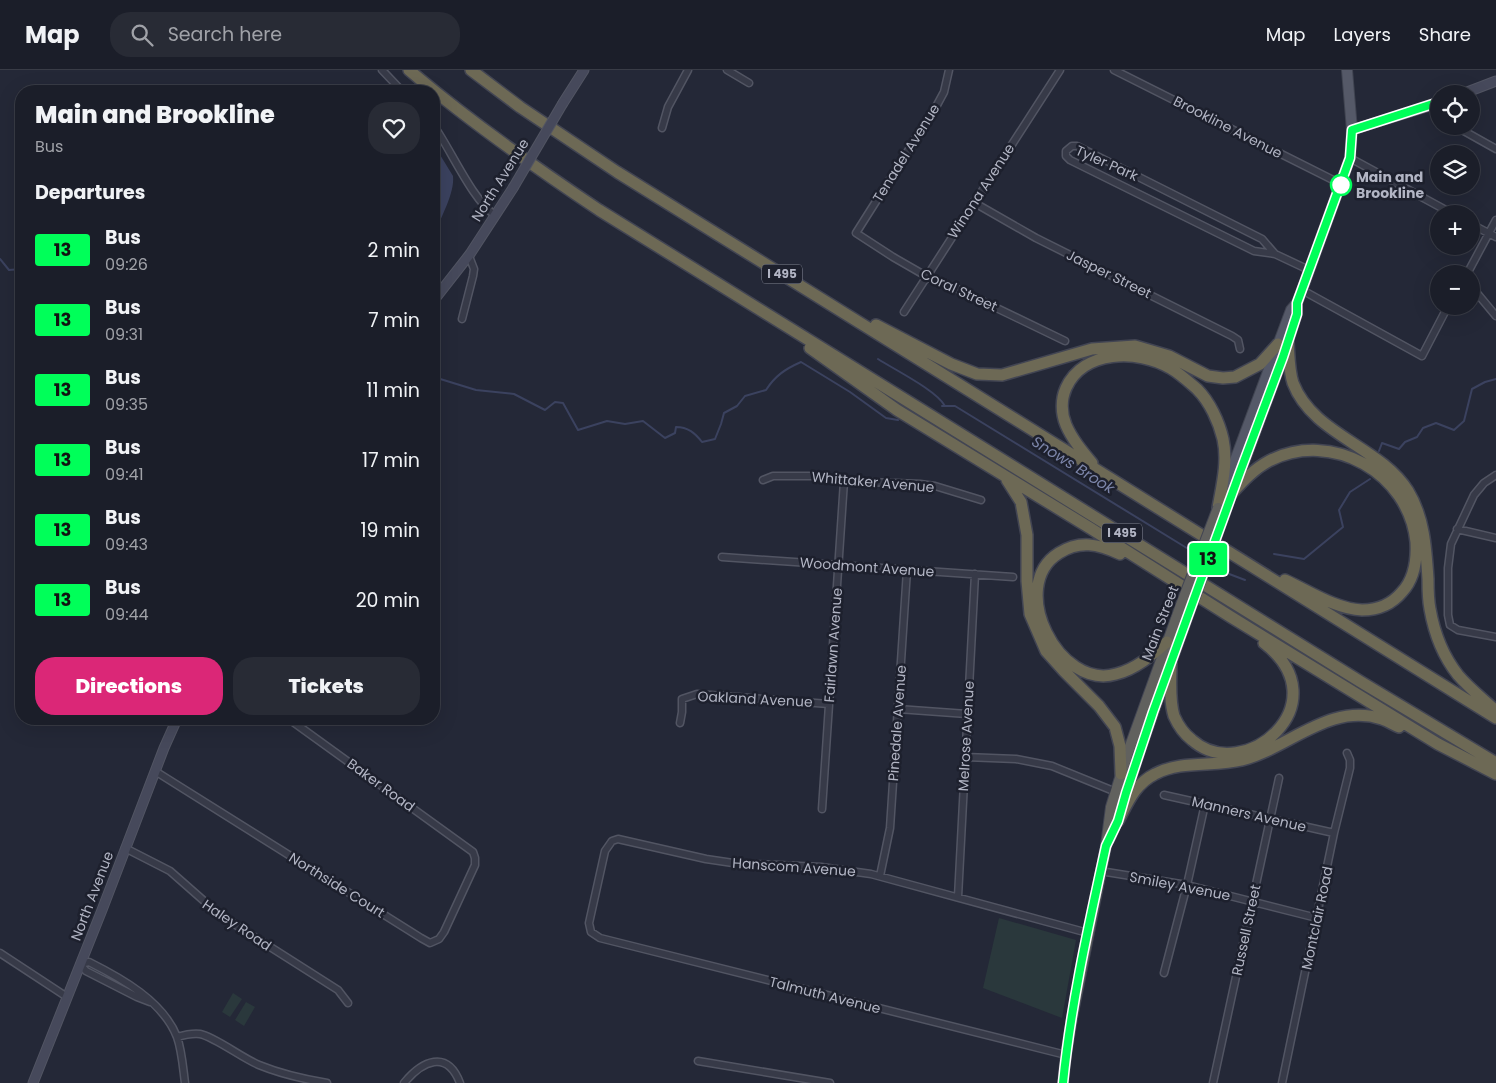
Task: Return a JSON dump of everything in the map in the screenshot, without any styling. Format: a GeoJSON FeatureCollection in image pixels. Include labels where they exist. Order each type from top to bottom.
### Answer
{"type":"FeatureCollection","features":[{"type":"Feature","properties":{"kind":"highway","name":"I 495"},"geometry":{"type":"LineString","coordinates":[[409,70],[427,85]]}},
{"type":"Feature","properties":{"kind":"highway","name":"I 495"},"geometry":{"type":"LineString","coordinates":[[471,70],[520,107],[592,156],[1496,718]]}},
{"type":"Feature","properties":{"kind":"highway","name":"I 495"},"geometry":{"type":"LineString","coordinates":[[440,96],[478,127],[542,172],[1361,682],[1496,763]]}},
{"type":"Feature","properties":{"kind":"highway"},"geometry":{"type":"LineString","coordinates":[[802,287],[951,364],[977,374],[1002,375],[1092,349],[1135,346],[1169,356],[1208,376],[1235,377],[1260,364],[1283,343],[1293,382],[1300,397],[1312,412],[1388,468],[1406,489],[1415,505],[1421,523],[1426,554],[1429,608],[1438,638],[1447,659],[1458,675],[1496,711]]}},
{"type":"Feature","properties":{"kind":"highway"},"geometry":{"type":"LineString","coordinates":[[749,302],[897,410],[1438,744]]}},
{"type":"Feature","properties":{"kind":"highway"},"geometry":{"type":"LineString","coordinates":[[1098,470],[1075,441],[1066,424],[1062,409],[1064,394],[1070,380],[1080,369],[1107,356],[1128,356],[1148,359],[1170,368],[1198,390],[1214,413],[1223,440],[1225,466],[1221,510]]}},
{"type":"Feature","properties":{"kind":"highway"},"geometry":{"type":"LineString","coordinates":[[1232,493],[1254,471],[1278,457],[1309,450],[1331,452],[1355,459],[1378,472],[1398,495],[1408,512],[1414,530],[1416,563],[1409,583],[1401,594],[1390,603],[1371,610],[1355,610],[1337,605],[1244,561]]}},
{"type":"Feature","properties":{"kind":"highway"},"geometry":{"type":"LineString","coordinates":[[1003,474],[1021,502],[1027,535],[1027,581],[1030,614],[1046,651],[1099,706],[1115,727],[1120,746],[1121,774]]}},
{"type":"Feature","properties":{"kind":"highway","name":"Main Street"},"geometry":{"type":"LineString","coordinates":[[1106,846],[1118,821],[1132,772],[1171,663],[1185,608],[1221,510],[1232,493]]}},
{"type":"Feature","properties":{"kind":"highway"},"geometry":{"type":"LineString","coordinates":[[1149,566],[1108,549],[1083,544],[1070,546],[1053,557],[1043,568],[1037,582],[1036,598],[1044,628],[1054,646],[1065,659],[1079,669],[1092,674],[1115,675],[1153,655],[1167,642]]}},
{"type":"Feature","properties":{"kind":"highway","name":"Main Street"},"geometry":{"type":"LineString","coordinates":[[1064,1083],[1066,1055],[1106,846],[1108,823],[1121,774],[1167,642],[1185,608]]}},
{"type":"Feature","properties":{"kind":"highway"},"geometry":{"type":"LineString","coordinates":[[1171,663],[1172,705],[1175,717],[1184,734],[1199,746],[1216,753],[1231,753],[1264,742],[1277,732],[1292,707],[1293,691],[1290,678],[1284,663],[1269,647],[1231,617]]}},
{"type":"Feature","properties":{"kind":"highway"},"geometry":{"type":"LineString","coordinates":[[1118,821],[1134,790],[1154,774],[1177,767],[1242,760],[1264,752],[1321,724],[1345,717],[1356,716],[1381,719],[1438,744],[1496,774]]}},
{"type":"Feature","properties":{"kind":"main road","name":"North Avenue"},"geometry":{"type":"LineString","coordinates":[[440,292],[468,256],[495,216],[584,70]]}},
{"type":"Feature","properties":{"kind":"main road","name":"Main Street"},"geometry":{"type":"LineString","coordinates":[[1232,493],[1283,343],[1291,310],[1297,303],[1350,158],[1352,130],[1347,70]]}},
{"type":"Feature","properties":{"kind":"main road"},"geometry":{"type":"LineString","coordinates":[[1480,87],[1496,81]]}},
{"type":"Feature","properties":{"kind":"main road"},"geometry":{"type":"LineString","coordinates":[[1352,130],[1430,106]]}},
{"type":"Feature","properties":{"kind":"main road","name":"Main Street"},"geometry":{"type":"LineString","coordinates":[[1221,510],[1283,343]]}},
{"type":"Feature","properties":{"kind":"main road","name":"North Avenue"},"geometry":{"type":"LineString","coordinates":[[33,1083],[154,772],[174,725]]}},
{"type":"Feature","properties":{"kind":"street"},"geometry":{"type":"LineString","coordinates":[[382,70],[396,85]]}},
{"type":"Feature","properties":{"kind":"street"},"geometry":{"type":"LineString","coordinates":[[662,128],[668,107],[688,70]]}},
{"type":"Feature","properties":{"kind":"street"},"geometry":{"type":"LineString","coordinates":[[727,70],[749,83]]}},
{"type":"Feature","properties":{"kind":"street","name":"Tenadel Avenue"},"geometry":{"type":"LineString","coordinates":[[856,233],[937,105],[944,92],[949,70]]}},
{"type":"Feature","properties":{"kind":"street","name":"Winona Avenue"},"geometry":{"type":"LineString","coordinates":[[904,312],[1060,70]]}},
{"type":"Feature","properties":{"kind":"street","name":"Brookline Avenue"},"geometry":{"type":"LineString","coordinates":[[1114,70],[1341,184]]}},
{"type":"Feature","properties":{"kind":"street"},"geometry":{"type":"LineString","coordinates":[[1470,135],[1496,149]]}},
{"type":"Feature","properties":{"kind":"street"},"geometry":{"type":"LineString","coordinates":[[440,136],[478,198],[487,210],[495,216]]}},
{"type":"Feature","properties":{"kind":"street","name":"Tyler Park"},"geometry":{"type":"LineString","coordinates":[[1275,254],[1262,239],[1077,146],[1072,146],[1066,151],[1068,158],[1078,164],[1254,250],[1275,254],[1309,270]]}},
{"type":"Feature","properties":{"kind":"street"},"geometry":{"type":"LineString","coordinates":[[1350,158],[1436,205]]}},
{"type":"Feature","properties":{"kind":"street","name":"Jasper Street"},"geometry":{"type":"LineString","coordinates":[[974,202],[1036,238],[1232,336],[1238,340],[1240,349]]}},
{"type":"Feature","properties":{"kind":"street"},"geometry":{"type":"LineString","coordinates":[[1472,265],[1496,220]]}},
{"type":"Feature","properties":{"kind":"street"},"geometry":{"type":"LineString","coordinates":[[1480,228],[1496,237]]}},
{"type":"Feature","properties":{"kind":"street","name":"Coral Street"},"geometry":{"type":"LineString","coordinates":[[856,233],[926,276],[951,286],[1065,342]]}},
{"type":"Feature","properties":{"kind":"street"},"geometry":{"type":"LineString","coordinates":[[462,319],[474,269],[468,256]]}},
{"type":"Feature","properties":{"kind":"street"},"geometry":{"type":"LineString","coordinates":[[1302,290],[1422,356],[1443,315]]}},
{"type":"Feature","properties":{"kind":"street"},"geometry":{"type":"LineString","coordinates":[[1480,297],[1496,316]]}},
{"type":"Feature","properties":{"kind":"street","name":"Whittaker Avenue"},"geometry":{"type":"LineString","coordinates":[[763,480],[773,476],[818,476],[844,481],[935,486],[981,500]]}},
{"type":"Feature","properties":{"kind":"street"},"geometry":{"type":"LineString","coordinates":[[1496,476],[1484,483],[1477,491],[1457,528],[1448,559],[1448,615],[1450,625],[1458,630],[1496,637]]}},
{"type":"Feature","properties":{"kind":"street","name":"Fairlawn Avenue"},"geometry":{"type":"LineString","coordinates":[[822,809],[844,481]]}},
{"type":"Feature","properties":{"kind":"street"},"geometry":{"type":"LineString","coordinates":[[1457,528],[1496,538]]}},
{"type":"Feature","properties":{"kind":"street","name":"Woodmont Avenue"},"geometry":{"type":"LineString","coordinates":[[722,558],[1013,577]]}},
{"type":"Feature","properties":{"kind":"street","name":"Pinedale Avenue"},"geometry":{"type":"LineString","coordinates":[[880,876],[890,828],[907,570]]}},
{"type":"Feature","properties":{"kind":"street","name":"Melrose Avenue"},"geometry":{"type":"LineString","coordinates":[[958,897],[975,574]]}},
{"type":"Feature","properties":{"kind":"street","name":"Oakland Avenue"},"geometry":{"type":"LineString","coordinates":[[680,723],[682,699],[702,694],[829,704]]}},
{"type":"Feature","properties":{"kind":"street"},"geometry":{"type":"LineString","coordinates":[[898,709],[967,714]]}},
{"type":"Feature","properties":{"kind":"street","name":"Baker Road"},"geometry":{"type":"LineString","coordinates":[[297,725],[473,852]]}},
{"type":"Feature","properties":{"kind":"street","name":"Montclair Road"},"geometry":{"type":"LineString","coordinates":[[1282,1083],[1334,833],[1350,768],[1350,760],[1347,753]]}},
{"type":"Feature","properties":{"kind":"street"},"geometry":{"type":"LineString","coordinates":[[965,757],[1016,759],[1052,766],[1116,792]]}},
{"type":"Feature","properties":{"kind":"street","name":"Northside Court"},"geometry":{"type":"LineString","coordinates":[[154,772],[430,943],[439,939],[444,932],[475,865],[473,852]]}},
{"type":"Feature","properties":{"kind":"street","name":"Russell Street"},"geometry":{"type":"LineString","coordinates":[[1213,1083],[1279,778]]}},
{"type":"Feature","properties":{"kind":"street","name":"Manners Avenue"},"geometry":{"type":"LineString","coordinates":[[1164,795],[1334,833]]}},
{"type":"Feature","properties":{"kind":"street"},"geometry":{"type":"LineString","coordinates":[[1164,973],[1187,885],[1205,804]]}},
{"type":"Feature","properties":{"kind":"street","name":"Hanscom Avenue"},"geometry":{"type":"LineString","coordinates":[[589,928],[604,855],[607,847],[614,840],[622,840],[727,862],[821,867],[880,876],[1088,933]]}},
{"type":"Feature","properties":{"kind":"street","name":"Haley Road"},"geometry":{"type":"LineString","coordinates":[[125,848],[176,875],[212,910],[338,990],[348,1003]]}},
{"type":"Feature","properties":{"kind":"street","name":"Smiley Avenue"},"geometry":{"type":"LineString","coordinates":[[1100,871],[1187,885],[1317,918]]}},
{"type":"Feature","properties":{"kind":"street","name":"Talmuth Avenue"},"geometry":{"type":"LineString","coordinates":[[589,928],[594,935],[600,938],[1066,1055]]}},
{"type":"Feature","properties":{"kind":"street"},"geometry":{"type":"LineString","coordinates":[[0,953],[67,997]]}},
{"type":"Feature","properties":{"kind":"street"},"geometry":{"type":"LineString","coordinates":[[80,964],[86,972],[150,1002],[168,1021],[177,1036],[184,1083]]}},
{"type":"Feature","properties":{"kind":"street"},"geometry":{"type":"LineString","coordinates":[[177,1036],[202,1034],[247,1059],[278,1072],[302,1079],[327,1083]]}},
{"type":"Feature","properties":{"kind":"street"},"geometry":{"type":"LineString","coordinates":[[698,1061],[830,1083]]}},
{"type":"Feature","properties":{"kind":"street"},"geometry":{"type":"LineString","coordinates":[[404,1083],[421,1067],[430,1062],[437,1062],[452,1068],[460,1083]]}},
{"type":"Feature","properties":{"kind":"shaded area"},"geometry":{"type":"Polygon","coordinates":[[[999,918],[1076,940],[1062,1018],[983,988],[999,918]]]}},
{"type":"Feature","properties":{"kind":"shaded area"},"geometry":{"type":"Polygon","coordinates":[[[233,993],[242,999],[230,1017],[222,1012],[233,993]]]}},
{"type":"Feature","properties":{"kind":"shaded area"},"geometry":{"type":"Polygon","coordinates":[[[246,1002],[255,1007],[244,1026],[235,1020],[246,1002]]]}},
{"type":"Feature","properties":{"kind":"water"},"geometry":{"type":"Polygon","coordinates":[[[440,155],[453,176],[452,190],[440,220],[440,155]]]}},
{"type":"Feature","properties":{"kind":"waterway","name":"Snows Brook"},"geometry":{"type":"LineString","coordinates":[[0,259],[9,270],[15,270]]}},
{"type":"Feature","properties":{"kind":"waterway"},"geometry":{"type":"LineString","coordinates":[[878,359],[933,393],[945,406]]}},
{"type":"Feature","properties":{"kind":"waterway","name":"Snows Brook"},"geometry":{"type":"LineString","coordinates":[[440,379],[476,390],[514,394],[545,410],[555,402],[563,403],[578,430],[607,421],[625,424],[643,421],[665,438],[675,433],[676,427],[680,427],[691,431],[702,442],[715,439],[724,413],[737,406],[745,396],[766,390],[781,373],[801,362],[850,392],[886,418],[898,420]]}},
{"type":"Feature","properties":{"kind":"waterway","name":"Snows Brook"},"geometry":{"type":"LineString","coordinates":[[1379,451],[1382,443],[1399,449],[1405,442],[1417,437],[1423,428],[1436,423],[1454,430],[1464,421],[1472,389],[1496,379]]}},
{"type":"Feature","properties":{"kind":"waterway","name":"Snows Brook"},"geometry":{"type":"LineString","coordinates":[[942,406],[955,406],[1190,550]]}},
{"type":"Feature","properties":{"kind":"waterway","name":"Snows Brook"},"geometry":{"type":"LineString","coordinates":[[1274,554],[1304,559],[1343,527],[1339,510],[1350,492],[1370,479]]}},
{"type":"Feature","properties":{"kind":"waterway","name":"Snows Brook"},"geometry":{"type":"LineString","coordinates":[[1224,572],[1245,580]]}},
{"type":"Feature","properties":{"kind":"bus line","name":"13"},"geometry":{"type":"LineString","coordinates":[[1063,1083],[1072,1018],[1106,846],[1118,821],[1153,712],[1283,357],[1297,314],[1297,303],[1350,158],[1352,130],[1430,105]]}},
{"type":"Feature","properties":{"kind":"place","name":"Main and Brookline"},"geometry":{"type":"Point","coordinates":[1341,185]}}]}
